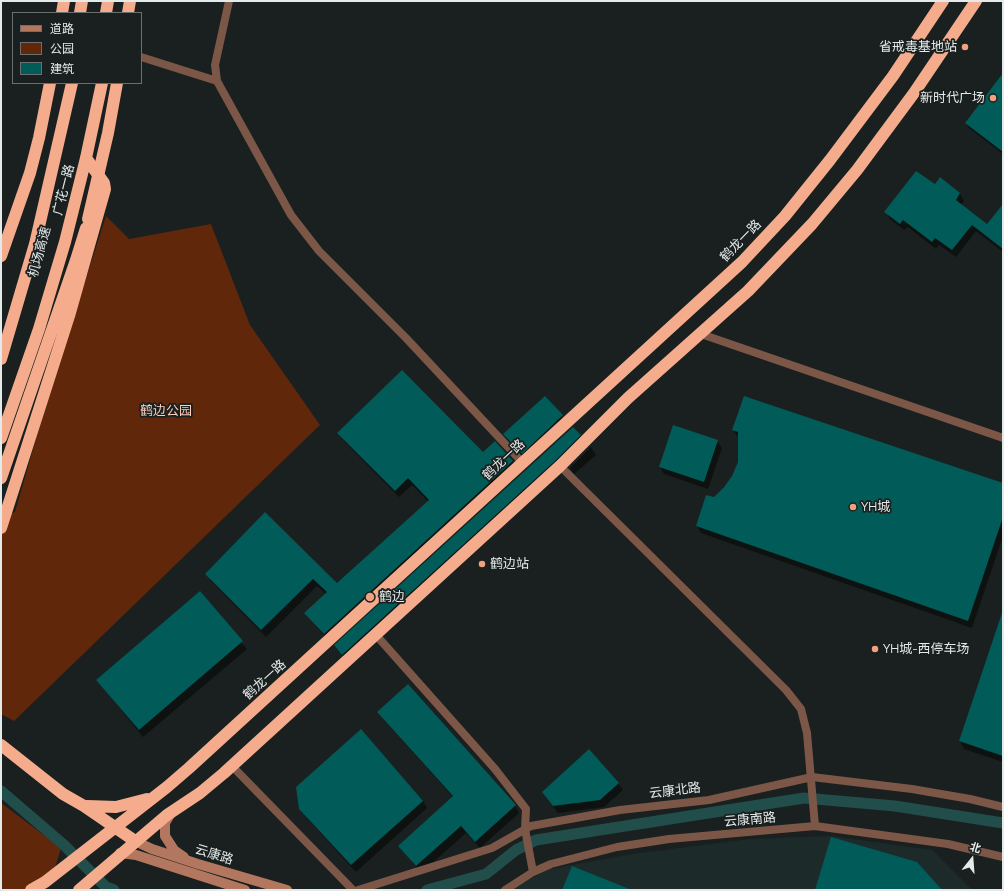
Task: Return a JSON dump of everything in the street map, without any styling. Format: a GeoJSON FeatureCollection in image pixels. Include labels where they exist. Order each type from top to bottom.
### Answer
{"type":"FeatureCollection","features":[{"type":"Feature","properties":{"kind":"highway"},"geometry":{"type":"LineString","coordinates":[[62,12],[64,1]]}},
{"type":"Feature","properties":{"kind":"highway"},"geometry":{"type":"LineString","coordinates":[[80,12],[82,1]]}},
{"type":"Feature","properties":{"kind":"highway"},"geometry":{"type":"LineString","coordinates":[[85,12],[86,1]]}},
{"type":"Feature","properties":{"kind":"highway"},"geometry":{"type":"LineString","coordinates":[[106,12],[108,1]]}},
{"type":"Feature","properties":{"kind":"highway"},"geometry":{"type":"LineString","coordinates":[[113,12],[115,1]]}},
{"type":"Feature","properties":{"kind":"highway"},"geometry":{"type":"LineString","coordinates":[[128,12],[130,1]]}},
{"type":"Feature","properties":{"kind":"highway","name":"鹤龙一路"},"geometry":{"type":"LineString","coordinates":[[31,890],[45,882],[71,862],[189,768],[720,282],[765,238],[855,127],[919,38],[943,1]]}},
{"type":"Feature","properties":{"kind":"highway"},"geometry":{"type":"LineString","coordinates":[[82,887],[135,841],[172,812],[200,793],[232,766],[560,466],[628,398],[748,292],[834,198],[914,93],[976,1]]}},
{"type":"Feature","properties":{"kind":"highway"},"geometry":{"type":"LineString","coordinates":[[1,256],[30,173],[50,84]]}},
{"type":"Feature","properties":{"kind":"highway","name":"广花一路"},"geometry":{"type":"LineString","coordinates":[[1,339],[39,213],[68,84]]}},
{"type":"Feature","properties":{"kind":"highway","name":"机场高速"},"geometry":{"type":"LineString","coordinates":[[1,359],[36,244],[72,84]]}},
{"type":"Feature","properties":{"kind":"highway","name":"机场高速"},"geometry":{"type":"LineString","coordinates":[[1,425],[55,250],[75,171],[94,84]]}},
{"type":"Feature","properties":{"kind":"highway","name":"广花一路"},"geometry":{"type":"LineString","coordinates":[[1,438],[45,311],[65,242],[86,158],[102,84]]}},
{"type":"Feature","properties":{"kind":"highway"},"geometry":{"type":"LineString","coordinates":[[1,478],[76,260],[88,219],[105,146],[117,84]]}},
{"type":"Feature","properties":{"kind":"highway"},"geometry":{"type":"LineString","coordinates":[[1,528],[69,316],[105,189],[104,183],[86,158]]}},
{"type":"Feature","properties":{"kind":"highway"},"geometry":{"type":"LineString","coordinates":[[1,745],[63,794],[84,806],[135,841]]}},
{"type":"Feature","properties":{"kind":"highway"},"geometry":{"type":"LineString","coordinates":[[84,806],[116,807],[141,801],[160,792]]}},
{"type":"Feature","properties":{"kind":"street"},"geometry":{"type":"LineString","coordinates":[[229,1],[215,65],[218,81],[291,214],[319,251],[406,338],[522,462]]}},
{"type":"Feature","properties":{"kind":"street"},"geometry":{"type":"LineString","coordinates":[[142,57],[218,81]]}},
{"type":"Feature","properties":{"kind":"street"},"geometry":{"type":"LineString","coordinates":[[701,334],[1003,438]]}},
{"type":"Feature","properties":{"kind":"street"},"geometry":{"type":"LineString","coordinates":[[560,466],[786,690],[801,709],[807,733],[812,777],[815,826]]}},
{"type":"Feature","properties":{"kind":"street"},"geometry":{"type":"LineString","coordinates":[[376,635],[495,769],[526,809],[525,828],[533,872]]}},
{"type":"Feature","properties":{"kind":"street"},"geometry":{"type":"LineString","coordinates":[[232,766],[353,890]]}},
{"type":"Feature","properties":{"kind":"street","name":"云康北路"},"geometry":{"type":"LineString","coordinates":[[358,890],[492,848],[525,828],[548,822],[620,810],[708,800],[812,777],[912,789],[970,799],[1003,807]]}},
{"type":"Feature","properties":{"kind":"street"},"geometry":{"type":"LineString","coordinates":[[172,812],[165,823],[165,836],[174,850],[191,862]]}},
{"type":"Feature","properties":{"kind":"street","name":"云康南路"},"geometry":{"type":"LineString","coordinates":[[505,890],[533,872],[551,864],[617,847],[669,839],[815,826],[948,844],[1003,857]]}},
{"type":"Feature","properties":{"kind":"street","name":"云康路"},"geometry":{"type":"LineString","coordinates":[[135,841],[152,849],[191,862],[287,890]]}},
{"type":"Feature","properties":{"kind":"street","name":"云康路"},"geometry":{"type":"LineString","coordinates":[[120,854],[136,856],[245,890]]}},
{"type":"Feature","properties":{"kind":"shaded area"},"geometry":{"type":"Polygon","coordinates":[[[831,836],[932,850],[972,890],[507,890],[550,869],[632,854],[750,839],[831,836]]]}},
{"type":"Feature","properties":{"kind":"green space","name":"鹤边公园"},"geometry":{"type":"Polygon","coordinates":[[[106,216],[129,239],[211,224],[250,325],[320,425],[14,721],[1,714],[1,517],[15,512],[51,387],[106,216]]]}},
{"type":"Feature","properties":{"kind":"green space"},"geometry":{"type":"Polygon","coordinates":[[[1,803],[61,848],[55,868],[32,890],[1,890],[1,803]]]}},
{"type":"Feature","properties":{"kind":"building","name":"新时代广场"},"geometry":{"type":"Polygon","coordinates":[[[1003,73],[1003,152],[965,123],[1003,73]]]}},
{"type":"Feature","properties":{"kind":"building"},"geometry":{"type":"Polygon","coordinates":[[[916,171],[935,184],[940,177],[960,193],[956,200],[987,224],[1003,204],[1003,249],[972,225],[952,250],[935,238],[932,242],[903,220],[900,224],[884,212],[916,171]]]}},
{"type":"Feature","properties":{"kind":"building"},"geometry":{"type":"Polygon","coordinates":[[[402,370],[483,452],[495,441],[513,461],[324,634],[304,613],[327,592],[313,579],[261,630],[205,574],[265,512],[337,583],[429,500],[408,478],[395,491],[337,433],[402,370]]]}},
{"type":"Feature","properties":{"kind":"building"},"geometry":{"type":"Polygon","coordinates":[[[545,396],[563,415],[522,454],[503,434],[545,396]]]}},
{"type":"Feature","properties":{"kind":"building","name":"YH城"},"geometry":{"type":"Polygon","coordinates":[[[744,396],[1003,483],[1003,517],[968,621],[696,526],[706,495],[714,497],[724,487],[732,476],[738,462],[738,432],[732,430],[744,396]]]}},
{"type":"Feature","properties":{"kind":"building"},"geometry":{"type":"Polygon","coordinates":[[[673,425],[718,440],[704,482],[659,467],[673,425]]]}},
{"type":"Feature","properties":{"kind":"building"},"geometry":{"type":"Polygon","coordinates":[[[573,427],[581,435],[555,461],[342,655],[334,645],[573,427]]]}},
{"type":"Feature","properties":{"kind":"building"},"geometry":{"type":"Polygon","coordinates":[[[200,591],[243,641],[139,730],[96,680],[200,591]]]}},
{"type":"Feature","properties":{"kind":"building"},"geometry":{"type":"Polygon","coordinates":[[[1002,613],[1003,614],[1003,756],[959,741],[1002,613]]]}},
{"type":"Feature","properties":{"kind":"building"},"geometry":{"type":"Polygon","coordinates":[[[408,684],[516,805],[475,842],[461,826],[416,866],[398,846],[453,796],[377,712],[408,684]]]}},
{"type":"Feature","properties":{"kind":"building"},"geometry":{"type":"Polygon","coordinates":[[[361,729],[423,801],[351,865],[299,809],[296,787],[361,729]]]}},
{"type":"Feature","properties":{"kind":"building"},"geometry":{"type":"Polygon","coordinates":[[[589,749],[619,783],[600,800],[553,806],[542,792],[589,749]]]}},
{"type":"Feature","properties":{"kind":"building"},"geometry":{"type":"Polygon","coordinates":[[[831,837],[917,862],[942,890],[815,890],[831,837]]]}},
{"type":"Feature","properties":{"kind":"building"},"geometry":{"type":"Polygon","coordinates":[[[572,866],[632,890],[562,890],[572,866]]]}},
{"type":"Feature","properties":{"kind":"waterway"},"geometry":{"type":"LineString","coordinates":[[1,791],[64,845],[106,887],[114,890]]}},
{"type":"Feature","properties":{"kind":"waterway"},"geometry":{"type":"LineString","coordinates":[[427,890],[486,874],[516,850],[536,840],[804,798],[895,806],[1003,823]]}},
{"type":"Feature","properties":{"kind":"place","name":"省戒毒基地站"},"geometry":{"type":"Point","coordinates":[965,47]}},
{"type":"Feature","properties":{"kind":"place","name":"新时代广场"},"geometry":{"type":"Point","coordinates":[993,98]}},
{"type":"Feature","properties":{"kind":"place","name":"YH城"},"geometry":{"type":"Point","coordinates":[853,507]}},
{"type":"Feature","properties":{"kind":"place","name":"鹤边站"},"geometry":{"type":"Point","coordinates":[482,564]}},
{"type":"Feature","properties":{"kind":"place","name":"鹤边"},"geometry":{"type":"Point","coordinates":[370,597]}},
{"type":"Feature","properties":{"kind":"place","name":"YH城-西停车场"},"geometry":{"type":"Point","coordinates":[875,649]}}]}
